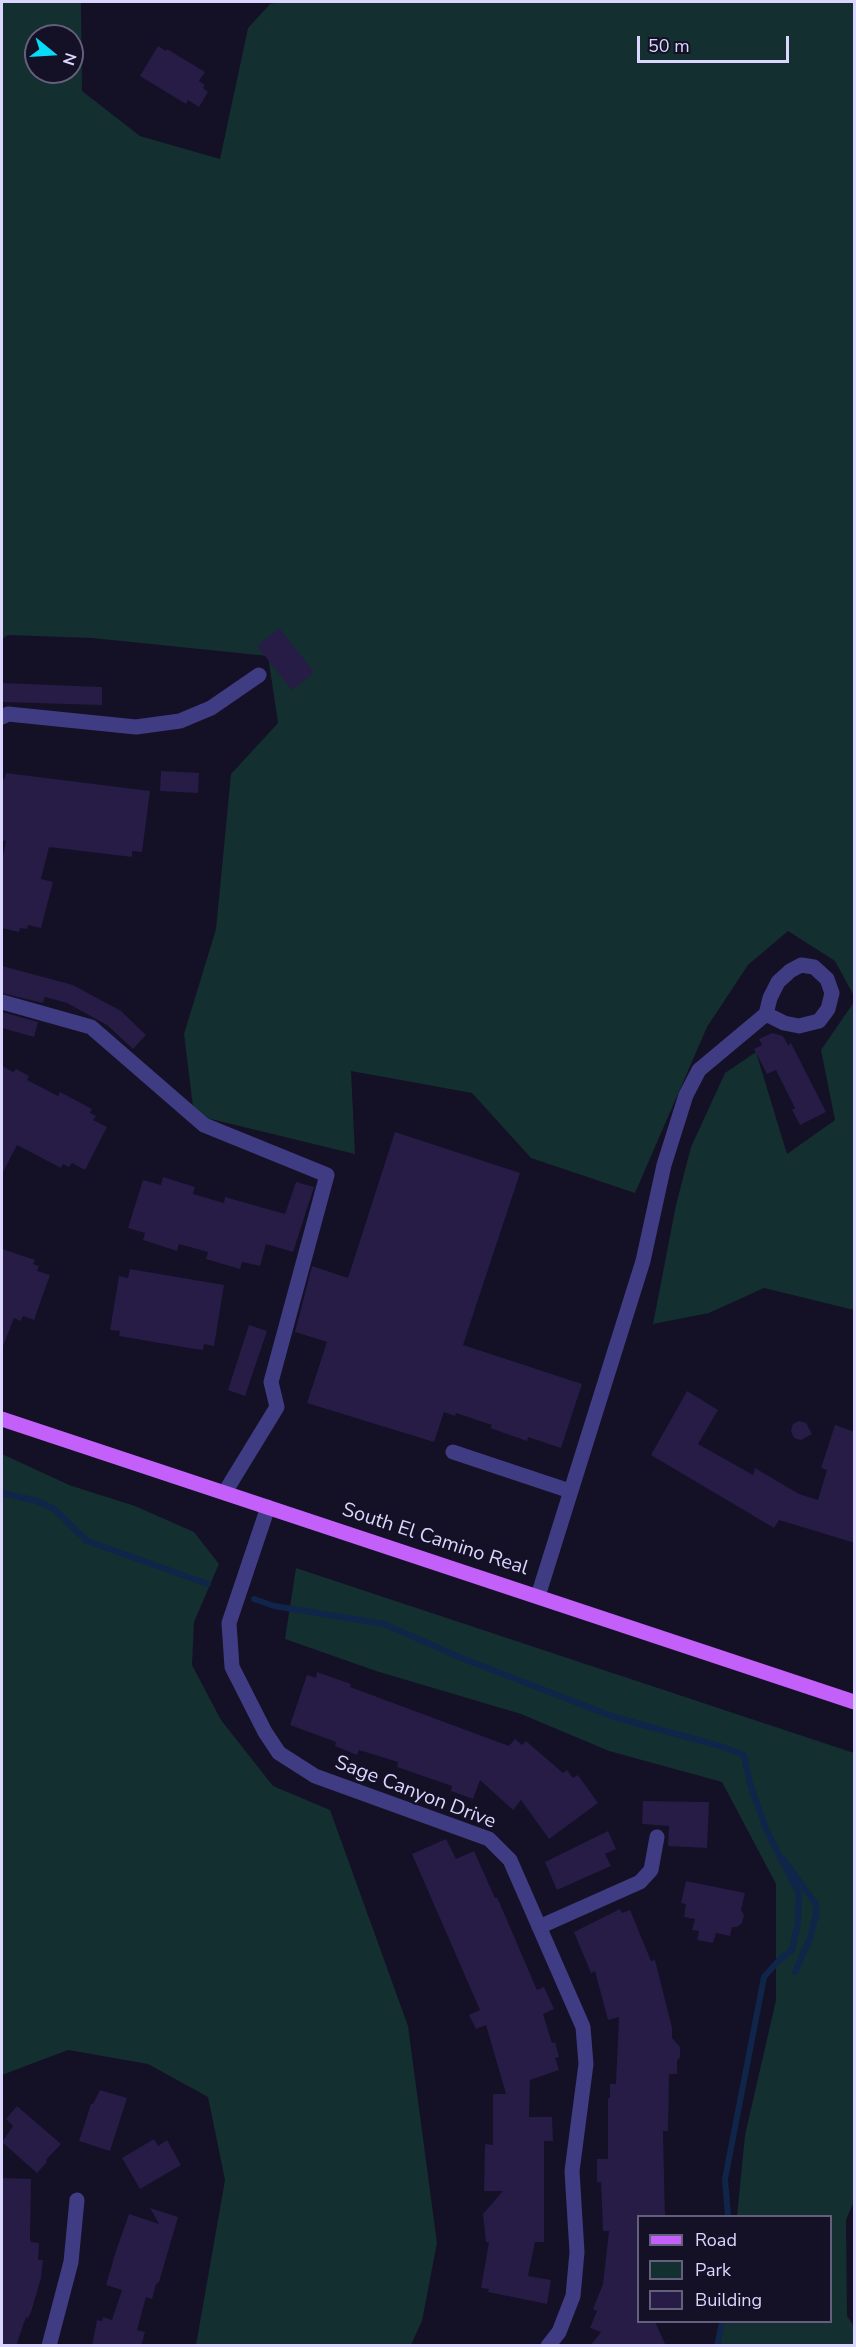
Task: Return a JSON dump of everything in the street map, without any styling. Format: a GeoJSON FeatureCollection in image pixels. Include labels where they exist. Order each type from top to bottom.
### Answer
{"type":"FeatureCollection","features":[{"type":"Feature","properties":{"kind":"main road","name":"South El Camino Real"},"geometry":{"type":"LineString","coordinates":[[2,1419],[855,1702]]}},
{"type":"Feature","properties":{"kind":"street"},"geometry":{"type":"LineString","coordinates":[[2,717],[8,714],[136,727],[180,722],[211,708],[259,675]]}},
{"type":"Feature","properties":{"kind":"street"},"geometry":{"type":"LineString","coordinates":[[538,1596],[643,1262],[664,1166],[686,1095],[699,1070],[766,1014],[770,998],[778,982],[790,971],[801,965],[814,967],[827,979],[832,993],[828,1009],[819,1021],[799,1026],[784,1023],[766,1014]]}},
{"type":"Feature","properties":{"kind":"street"},"geometry":{"type":"LineString","coordinates":[[2,1002],[92,1027],[204,1125],[327,1175],[271,1382],[277,1407],[225,1492]]}},
{"type":"Feature","properties":{"kind":"street"},"geometry":{"type":"LineString","coordinates":[[453,1452],[570,1491]]}},
{"type":"Feature","properties":{"kind":"street","name":"Sage Canyon Drive"},"geometry":{"type":"LineString","coordinates":[[268,1507],[229,1623],[232,1667],[265,1732],[279,1753],[315,1776],[489,1839],[510,1860],[583,2027],[586,2064],[572,2171],[577,2252],[573,2296],[559,2332],[548,2346]]}},
{"type":"Feature","properties":{"kind":"street"},"geometry":{"type":"LineString","coordinates":[[539,1927],[640,1882],[651,1870],[657,1837]]}},
{"type":"Feature","properties":{"kind":"street"},"geometry":{"type":"LineString","coordinates":[[49,2346],[71,2262],[77,2200]]}},
{"type":"Feature","properties":{"kind":"green space"},"geometry":{"type":"Polygon","coordinates":[[[2,2],[81,2],[81,24],[24,24],[24,84],[82,84],[82,91],[140,136],[220,159],[248,28],[270,4],[280,2],[854,2],[854,996],[835,961],[788,931],[748,965],[707,1027],[635,1193],[531,1158],[472,1093],[351,1071],[355,1154],[194,1115],[184,1034],[216,929],[231,774],[278,723],[268,656],[92,638],[8,635],[2,639],[2,2]]]}},
{"type":"Feature","properties":{"kind":"green space"},"geometry":{"type":"Polygon","coordinates":[[[854,1002],[854,1310],[764,1288],[709,1313],[653,1324],[676,1205],[691,1147],[725,1073],[756,1052],[787,1154],[835,1120],[821,1050],[854,1002]]]}},
{"type":"Feature","properties":{"kind":"green space"},"geometry":{"type":"Polygon","coordinates":[[[2,1454],[69,1485],[135,1506],[194,1532],[219,1564],[194,1622],[192,1665],[221,1720],[273,1786],[330,1810],[408,2026],[437,2243],[422,2321],[411,2345],[196,2345],[225,2180],[208,2097],[148,2064],[68,2050],[2,2075],[2,1454]]]}},
{"type":"Feature","properties":{"kind":"green space"},"geometry":{"type":"Polygon","coordinates":[[[296,1568],[854,1753],[854,2201],[846,2220],[847,2316],[854,2326],[854,2345],[717,2345],[722,2323],[832,2323],[832,2215],[737,2215],[745,2135],[776,2000],[776,1884],[722,1782],[609,1751],[521,1714],[376,1671],[285,1639],[296,1568]]]}},
{"type":"Feature","properties":{"kind":"building"},"geometry":{"type":"Polygon","coordinates":[[[158,46],[205,72],[199,81],[205,85],[203,88],[208,92],[199,107],[188,100],[186,104],[140,76],[158,46]]]}},
{"type":"Feature","properties":{"kind":"building"},"geometry":{"type":"Polygon","coordinates":[[[279,628],[314,672],[292,690],[257,646],[279,628]]]}},
{"type":"Feature","properties":{"kind":"building"},"geometry":{"type":"Polygon","coordinates":[[[2,683],[102,687],[102,705],[2,702],[2,683]]]}},
{"type":"Feature","properties":{"kind":"building"},"geometry":{"type":"Polygon","coordinates":[[[161,771],[199,773],[198,793],[160,791],[161,771]]]}},
{"type":"Feature","properties":{"kind":"building"},"geometry":{"type":"Polygon","coordinates":[[[6,773],[150,791],[142,852],[132,851],[132,857],[49,847],[41,879],[53,882],[41,928],[28,925],[27,929],[20,928],[19,932],[2,928],[2,861],[6,841],[2,840],[2,779],[4,780],[6,773]]]}},
{"type":"Feature","properties":{"kind":"building"},"geometry":{"type":"Polygon","coordinates":[[[2,966],[73,985],[121,1011],[146,1035],[133,1049],[107,1025],[67,1003],[45,997],[43,1003],[2,993],[2,966]]]}},
{"type":"Feature","properties":{"kind":"building"},"geometry":{"type":"Polygon","coordinates":[[[2,1012],[38,1022],[34,1037],[2,1028],[2,1012]]]}},
{"type":"Feature","properties":{"kind":"building"},"geometry":{"type":"Polygon","coordinates":[[[772,1033],[783,1036],[788,1045],[791,1043],[826,1112],[800,1125],[792,1110],[795,1108],[776,1070],[767,1074],[754,1049],[762,1045],[759,1039],[772,1033]]]}},
{"type":"Feature","properties":{"kind":"building"},"geometry":{"type":"Polygon","coordinates":[[[2,1066],[13,1072],[16,1069],[29,1076],[27,1080],[58,1096],[60,1092],[92,1109],[90,1113],[96,1116],[93,1120],[107,1127],[85,1170],[72,1163],[69,1167],[63,1164],[61,1168],[17,1145],[2,1174],[2,1066]]]}},
{"type":"Feature","properties":{"kind":"building"},"geometry":{"type":"Polygon","coordinates":[[[395,1132],[520,1173],[463,1345],[582,1384],[561,1448],[528,1437],[527,1441],[490,1428],[492,1425],[456,1413],[455,1416],[444,1412],[434,1442],[307,1403],[327,1342],[295,1332],[312,1266],[348,1278],[395,1132]]]}},
{"type":"Feature","properties":{"kind":"building"},"geometry":{"type":"Polygon","coordinates":[[[163,1177],[195,1187],[193,1194],[224,1203],[225,1197],[285,1214],[296,1182],[314,1187],[293,1252],[266,1244],[260,1266],[242,1262],[240,1269],[206,1259],[208,1252],[179,1244],[177,1251],[143,1240],[145,1233],[128,1228],[143,1180],[161,1185],[163,1177]]]}},
{"type":"Feature","properties":{"kind":"building"},"geometry":{"type":"Polygon","coordinates":[[[2,1249],[35,1260],[33,1264],[39,1266],[37,1271],[50,1275],[34,1320],[23,1316],[21,1321],[14,1318],[2,1349],[2,1249]]]}},
{"type":"Feature","properties":{"kind":"building"},"geometry":{"type":"Polygon","coordinates":[[[130,1269],[224,1285],[214,1346],[204,1344],[203,1350],[189,1348],[119,1336],[120,1331],[110,1330],[119,1276],[128,1278],[130,1269]]]}},
{"type":"Feature","properties":{"kind":"building"},"geometry":{"type":"Polygon","coordinates":[[[249,1325],[267,1331],[245,1396],[228,1390],[249,1325]]]}},
{"type":"Feature","properties":{"kind":"building"},"geometry":{"type":"Polygon","coordinates":[[[687,1391],[718,1410],[698,1444],[753,1475],[755,1468],[799,1494],[818,1500],[827,1470],[821,1468],[835,1425],[855,1432],[855,1543],[779,1520],[774,1528],[651,1455],[687,1391]]]}},
{"type":"Feature","properties":{"kind":"building"},"geometry":{"type":"Polygon","coordinates":[[[799,1421],[806,1423],[812,1434],[801,1440],[794,1438],[791,1431],[793,1424],[799,1421]]]}},
{"type":"Feature","properties":{"kind":"building"},"geometry":{"type":"Polygon","coordinates":[[[317,1672],[351,1684],[350,1687],[509,1746],[515,1739],[522,1745],[526,1741],[563,1773],[567,1770],[573,1778],[578,1775],[598,1803],[549,1839],[521,1800],[513,1810],[480,1780],[473,1799],[451,1791],[452,1786],[397,1767],[398,1762],[359,1750],[357,1755],[335,1746],[336,1742],[290,1725],[307,1675],[316,1678],[317,1672]]]}},
{"type":"Feature","properties":{"kind":"building"},"geometry":{"type":"Polygon","coordinates":[[[643,1801],[709,1802],[707,1848],[668,1846],[669,1826],[642,1824],[643,1801]]]}},
{"type":"Feature","properties":{"kind":"building"},"geometry":{"type":"Polygon","coordinates":[[[608,1831],[616,1849],[605,1854],[611,1866],[557,1890],[545,1862],[608,1831]]]}},
{"type":"Feature","properties":{"kind":"building"},"geometry":{"type":"Polygon","coordinates":[[[446,1839],[456,1859],[474,1851],[495,1898],[497,1897],[537,1990],[544,1987],[554,2009],[543,2014],[552,2043],[555,2042],[559,2057],[555,2058],[559,2070],[530,2080],[529,2117],[552,2117],[553,2141],[544,2141],[544,2242],[535,2242],[528,2276],[551,2280],[547,2304],[488,2292],[489,2289],[481,2288],[489,2242],[486,2242],[483,2214],[503,2191],[484,2191],[485,2144],[493,2145],[493,2094],[506,2094],[486,2025],[476,2029],[469,2015],[480,2010],[412,1854],[446,1839]]]}},
{"type":"Feature","properties":{"kind":"building"},"geometry":{"type":"Polygon","coordinates":[[[686,1881],[745,1893],[741,1910],[744,1915],[742,1923],[737,1927],[732,1927],[730,1936],[716,1933],[713,1943],[697,1940],[699,1931],[692,1930],[695,1919],[684,1917],[686,1904],[681,1903],[686,1881]]]}},
{"type":"Feature","properties":{"kind":"building"},"geometry":{"type":"Polygon","coordinates":[[[620,1909],[622,1913],[630,1910],[651,1961],[655,1960],[672,2028],[672,2038],[680,2047],[677,2074],[669,2074],[668,2131],[663,2131],[665,2215],[637,2215],[637,2323],[655,2323],[666,2346],[590,2346],[601,2332],[590,2328],[597,2311],[593,2309],[603,2284],[609,2231],[603,2231],[601,2182],[597,2182],[597,2159],[608,2159],[608,2098],[610,2098],[610,2084],[616,2084],[619,2017],[608,2020],[595,1971],[591,1973],[574,1932],[620,1909]]]}},
{"type":"Feature","properties":{"kind":"building"},"geometry":{"type":"Polygon","coordinates":[[[100,2090],[127,2098],[110,2151],[79,2141],[91,2104],[100,2090]]]}},
{"type":"Feature","properties":{"kind":"building"},"geometry":{"type":"Polygon","coordinates":[[[17,2106],[61,2144],[37,2173],[2,2142],[13,2126],[6,2119],[17,2106]]]}},
{"type":"Feature","properties":{"kind":"building"},"geometry":{"type":"Polygon","coordinates":[[[154,2139],[158,2146],[167,2140],[181,2165],[140,2189],[122,2158],[154,2139]]]}},
{"type":"Feature","properties":{"kind":"building"},"geometry":{"type":"Polygon","coordinates":[[[2,2178],[31,2179],[30,2238],[31,2242],[39,2243],[38,2260],[43,2260],[41,2278],[31,2312],[28,2318],[26,2317],[16,2346],[2,2346],[2,2178]]]}},
{"type":"Feature","properties":{"kind":"building"},"geometry":{"type":"Polygon","coordinates":[[[150,2208],[178,2217],[159,2282],[156,2284],[152,2299],[146,2297],[137,2330],[145,2332],[141,2346],[92,2346],[97,2320],[102,2321],[103,2317],[112,2320],[122,2290],[106,2285],[129,2214],[159,2224],[150,2208]]]}},
{"type":"Feature","properties":{"kind":"waterway"},"geometry":{"type":"LineString","coordinates":[[2,1493],[37,1501],[54,1509],[87,1541],[208,1584]]}},
{"type":"Feature","properties":{"kind":"waterway"},"geometry":{"type":"LineString","coordinates":[[254,1599],[274,1606],[384,1624],[459,1657],[614,1717],[720,1746],[744,1755],[750,1784],[766,1829],[799,1894],[798,1923],[792,1950],[780,1959],[764,1977],[725,2179],[728,2215]]}},
{"type":"Feature","properties":{"kind":"waterway"},"geometry":{"type":"LineString","coordinates":[[783,1859],[816,1904],[816,1915],[810,1938],[795,1972]]}},
{"type":"Feature","properties":{"kind":"waterway"},"geometry":{"type":"LineString","coordinates":[[717,2346],[722,2323]]}}]}
